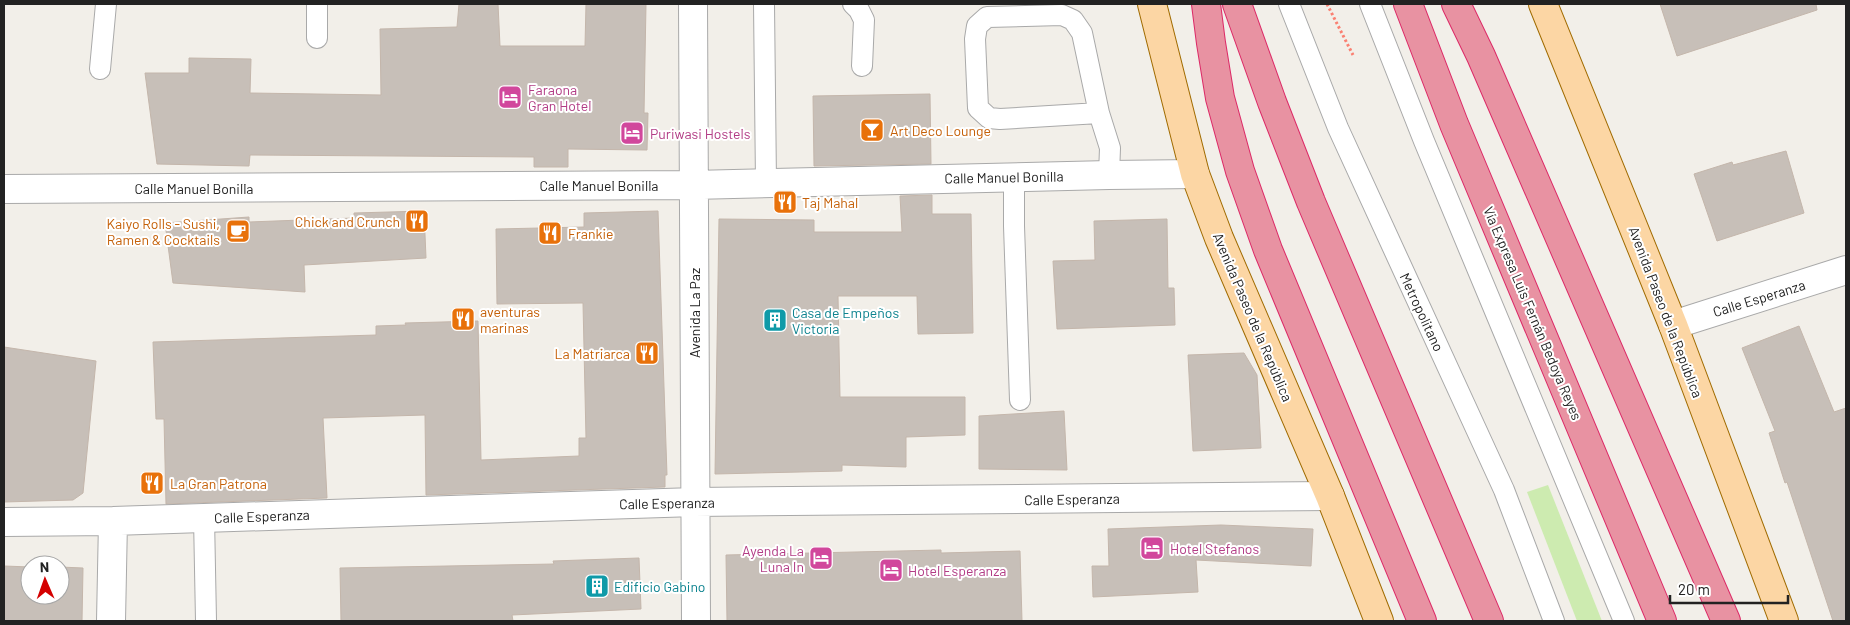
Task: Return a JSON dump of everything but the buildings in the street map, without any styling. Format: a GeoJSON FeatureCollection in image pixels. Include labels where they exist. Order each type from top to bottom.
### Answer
{"type":"FeatureCollection","features":[{"type":"Feature","properties":{"kind":"highway"},"geometry":{"type":"LineString","coordinates":[[1206,4],[1220,98],[1240,171],[1268,250],[1422,621]]}},
{"type":"Feature","properties":{"kind":"highway"},"geometry":{"type":"LineString","coordinates":[[1237,4],[1272,102],[1311,202],[1489,621]]}},
{"type":"Feature","properties":{"kind":"highway","name":"Vía Expresa Luis Fernán Bedoya Reyes"},"geometry":{"type":"LineString","coordinates":[[1408,4],[1454,124],[1662,621]]}},
{"type":"Feature","properties":{"kind":"highway"},"geometry":{"type":"LineString","coordinates":[[1456,4],[1485,65],[1726,621]]}},
{"type":"Feature","properties":{"kind":"main road","name":"Avenida Paseo de la República"},"geometry":{"type":"LineString","coordinates":[[1152,4],[1195,174],[1219,238],[1330,496],[1379,621]]}},
{"type":"Feature","properties":{"kind":"main road","name":"Avenida Paseo de la República"},"geometry":{"type":"LineString","coordinates":[[1552,11],[1784,621]]}},
{"type":"Feature","properties":{"kind":"street","name":"Avenida La Paz"},"geometry":{"type":"LineString","coordinates":[[693,4],[696,621]]}},
{"type":"Feature","properties":{"kind":"street","name":"Calle Manuel Bonilla"},"geometry":{"type":"LineString","coordinates":[[4,189],[693,184],[1110,174],[1195,174]]}},
{"type":"Feature","properties":{"kind":"street","name":"Calle Esperanza"},"geometry":{"type":"LineString","coordinates":[[1673,325],[1846,270]]}},
{"type":"Feature","properties":{"kind":"street","name":"Calle Esperanza"},"geometry":{"type":"LineString","coordinates":[[4,522],[695,502],[1330,496]]}},
{"type":"Feature","properties":{"kind":"street"},"geometry":{"type":"LineString","coordinates":[[111,621],[113,520]]}},
{"type":"Feature","properties":{"kind":"lane"},"geometry":{"type":"LineString","coordinates":[[100,68],[106,4]]}},
{"type":"Feature","properties":{"kind":"lane"},"geometry":{"type":"LineString","coordinates":[[317,4],[317,38]]}},
{"type":"Feature","properties":{"kind":"lane"},"geometry":{"type":"LineString","coordinates":[[764,4],[766,183]]}},
{"type":"Feature","properties":{"kind":"lane"},"geometry":{"type":"LineString","coordinates":[[853,4],[859,10],[864,20],[862,66]]}},
{"type":"Feature","properties":{"kind":"lane","name":"Metropolitano"},"geometry":{"type":"LineString","coordinates":[[1289,4],[1338,128],[1504,490],[1554,621]]}},
{"type":"Feature","properties":{"kind":"lane"},"geometry":{"type":"LineString","coordinates":[[1370,4],[1428,150],[1624,621]]}},
{"type":"Feature","properties":{"kind":"lane"},"geometry":{"type":"LineString","coordinates":[[1099,113],[989,118],[978,108],[975,39],[977,26],[987,17],[1062,15],[1073,20],[1082,33],[1099,113],[1110,148],[1110,174]]}},
{"type":"Feature","properties":{"kind":"lane"},"geometry":{"type":"LineString","coordinates":[[1014,177],[1020,400]]}},
{"type":"Feature","properties":{"kind":"lane"},"geometry":{"type":"LineString","coordinates":[[204,517],[206,621]]}},
{"type":"Feature","properties":{"kind":"path"},"geometry":{"type":"LineString","coordinates":[[1327,4],[1353,55]]}},
{"type":"Feature","properties":{"kind":"green space"},"geometry":{"type":"Polygon","coordinates":[[[1548,485],[1602,621],[1577,621],[1527,492],[1548,485]]]}},
{"type":"Feature","properties":{"kind":"place","name":"Faraona Gran Hotel"},"geometry":{"type":"Point","coordinates":[510,97]}},
{"type":"Feature","properties":{"kind":"place","name":"Art Deco Lounge"},"geometry":{"type":"Point","coordinates":[872,130]}},
{"type":"Feature","properties":{"kind":"place","name":"Puriwasi Hostels"},"geometry":{"type":"Point","coordinates":[632,133]}},
{"type":"Feature","properties":{"kind":"place","name":"Taj Mahal"},"geometry":{"type":"Point","coordinates":[785,202]}},
{"type":"Feature","properties":{"kind":"place","name":"Chick and Crunch"},"geometry":{"type":"Point","coordinates":[417,221]}},
{"type":"Feature","properties":{"kind":"place","name":"Kaiyo Rolls - Sushi, Ramen & Cocktails"},"geometry":{"type":"Point","coordinates":[238,231]}},
{"type":"Feature","properties":{"kind":"place","name":"Frankie"},"geometry":{"type":"Point","coordinates":[550,233]}},
{"type":"Feature","properties":{"kind":"place","name":"aventuras marinas"},"geometry":{"type":"Point","coordinates":[463,319]}},
{"type":"Feature","properties":{"kind":"place","name":"Casa de Empeños Victoria"},"geometry":{"type":"Point","coordinates":[775,320]}},
{"type":"Feature","properties":{"kind":"place","name":"La Matriarca"},"geometry":{"type":"Point","coordinates":[647,353]}},
{"type":"Feature","properties":{"kind":"place","name":"La Gran Patrona"},"geometry":{"type":"Point","coordinates":[152,483]}},
{"type":"Feature","properties":{"kind":"place","name":"Hotel Stefanos"},"geometry":{"type":"Point","coordinates":[1152,548]}},
{"type":"Feature","properties":{"kind":"place","name":"Ayenda La Luna In"},"geometry":{"type":"Point","coordinates":[821,558]}},
{"type":"Feature","properties":{"kind":"place","name":"Hotel Esperanza"},"geometry":{"type":"Point","coordinates":[891,570]}},
{"type":"Feature","properties":{"kind":"place","name":"Edificio Gabino"},"geometry":{"type":"Point","coordinates":[597,586]}}]}
